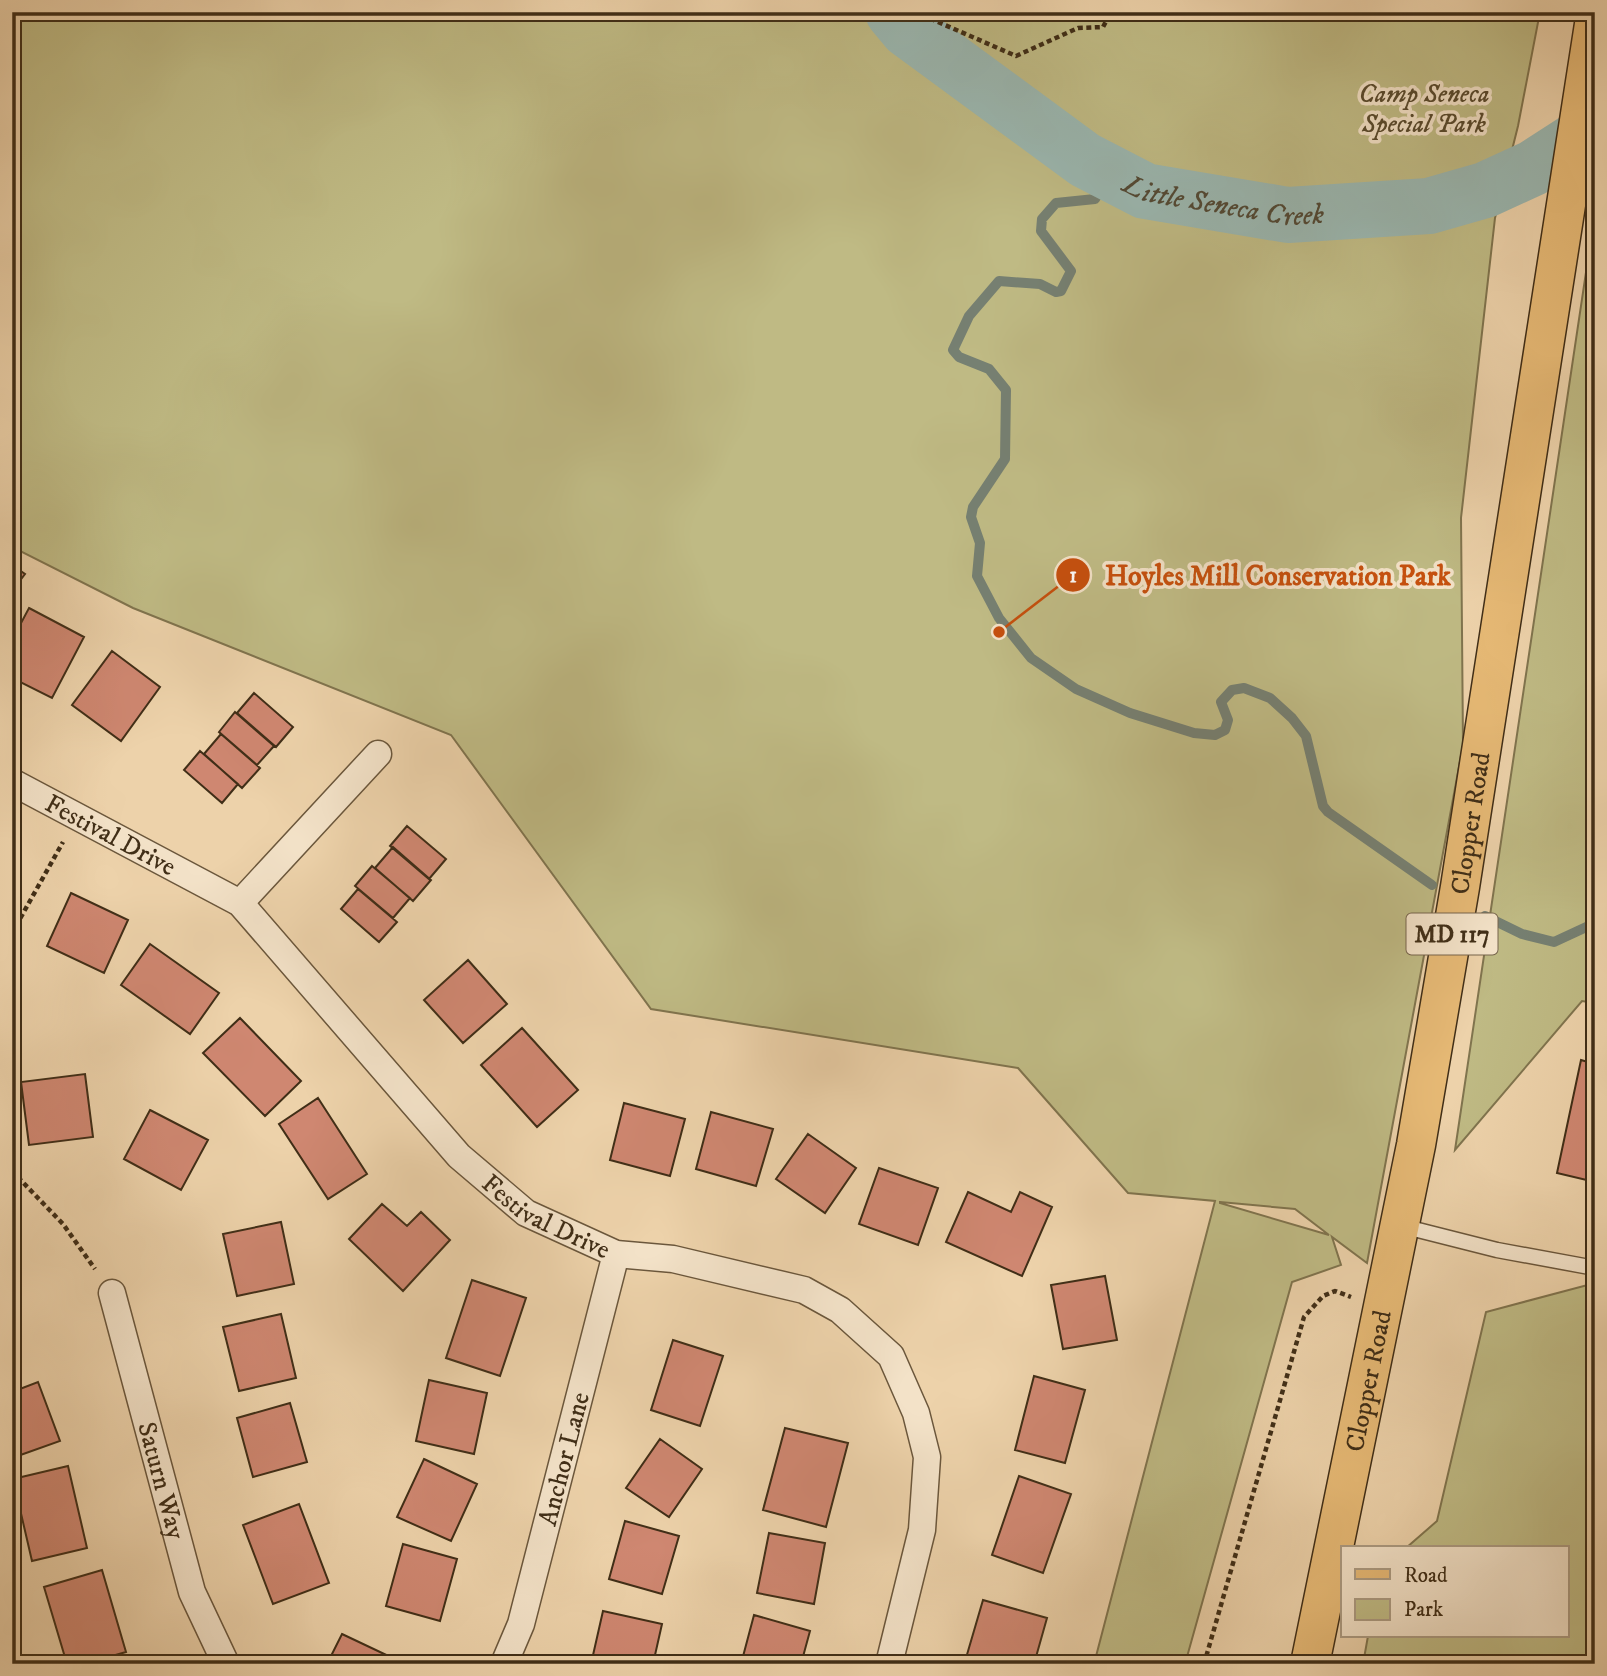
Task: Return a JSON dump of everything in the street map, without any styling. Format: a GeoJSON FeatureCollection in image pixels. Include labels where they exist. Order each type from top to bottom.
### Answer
{"type":"FeatureCollection","features":[{"type":"Feature","properties":{"kind":"main road","name":"Clopper Road"},"geometry":{"type":"LineString","coordinates":[[1310,1664],[1400,1225],[1460,887],[1595,18]]}},
{"type":"Feature","properties":{"kind":"street"},"geometry":{"type":"LineString","coordinates":[[240,903],[378,754]]}},
{"type":"Feature","properties":{"kind":"street","name":"Festival Drive"},"geometry":{"type":"LineString","coordinates":[[12,782],[240,903],[459,1156],[526,1213],[616,1254],[673,1259],[804,1290],[840,1310],[891,1356],[916,1413],[927,1457],[922,1530],[889,1664]]}},
{"type":"Feature","properties":{"kind":"street","name":"Anchor Lane"},"geometry":{"type":"LineString","coordinates":[[505,1664],[521,1624],[616,1254]]}},
{"type":"Feature","properties":{"kind":"street","name":"Saturn Way"},"geometry":{"type":"LineString","coordinates":[[112,1293],[192,1592],[226,1664]]}},
{"type":"Feature","properties":{"kind":"lane"},"geometry":{"type":"LineString","coordinates":[[1400,1225],[1497,1250],[1595,1268]]}},
{"type":"Feature","properties":{"kind":"path"},"geometry":{"type":"LineString","coordinates":[[925,12],[929,19],[1016,56],[1078,28],[1103,27],[1111,12]]}},
{"type":"Feature","properties":{"kind":"path"},"geometry":{"type":"LineString","coordinates":[[12,933],[66,835],[74,815]]}},
{"type":"Feature","properties":{"kind":"path"},"geometry":{"type":"LineString","coordinates":[[12,1171],[63,1224],[112,1293]]}},
{"type":"Feature","properties":{"kind":"path"},"geometry":{"type":"LineString","coordinates":[[1204,1664],[1304,1317],[1323,1296],[1335,1292],[1383,1308]]}},
{"type":"Feature","properties":{"kind":"green space","name":"Camp Seneca Special Park"},"geometry":{"type":"Polygon","coordinates":[[[12,12],[1540,12],[1518,126],[1495,218],[1461,518],[1463,745],[1367,1263],[1332,1237],[1341,1265],[1292,1282],[1185,1664],[1094,1664],[1215,1201],[1128,1193],[1018,1068],[651,1009],[451,735],[133,608],[12,547],[12,12]],[[1220,1202],[1329,1235],[1295,1209],[1220,1202]]]}},
{"type":"Feature","properties":{"kind":"green space"},"geometry":{"type":"Polygon","coordinates":[[[1595,212],[1595,1003],[1582,1001],[1455,1150],[1595,212]]]}},
{"type":"Feature","properties":{"kind":"green space"},"geometry":{"type":"Polygon","coordinates":[[[1595,1283],[1595,1481],[1587,1482],[1595,1580],[1595,1664],[1363,1664],[1368,1638],[1568,1638],[1568,1546],[1408,1546],[1437,1521],[1486,1312],[1595,1283]]]}},
{"type":"Feature","properties":{"kind":"building"},"geometry":{"type":"Polygon","coordinates":[[[12,565],[25,574],[12,591],[12,565]]]}},
{"type":"Feature","properties":{"kind":"building"},"geometry":{"type":"Polygon","coordinates":[[[29,608],[84,637],[52,698],[12,678],[12,640],[29,608]]]}},
{"type":"Feature","properties":{"kind":"building"},"geometry":{"type":"Polygon","coordinates":[[[112,651],[160,687],[121,741],[72,705],[112,651]]]}},
{"type":"Feature","properties":{"kind":"building"},"geometry":{"type":"Polygon","coordinates":[[[254,693],[293,727],[276,747],[237,713],[254,693]]]}},
{"type":"Feature","properties":{"kind":"building"},"geometry":{"type":"Polygon","coordinates":[[[235,712],[274,746],[257,765],[219,732],[235,712]]]}},
{"type":"Feature","properties":{"kind":"building"},"geometry":{"type":"Polygon","coordinates":[[[221,734],[260,768],[242,788],[204,754],[221,734]]]}},
{"type":"Feature","properties":{"kind":"building"},"geometry":{"type":"Polygon","coordinates":[[[200,751],[238,784],[222,803],[184,770],[200,751]]]}},
{"type":"Feature","properties":{"kind":"building"},"geometry":{"type":"Polygon","coordinates":[[[407,826],[446,859],[429,879],[390,846],[407,826]]]}},
{"type":"Feature","properties":{"kind":"building"},"geometry":{"type":"Polygon","coordinates":[[[393,847],[431,880],[413,901],[375,868],[393,847]]]}},
{"type":"Feature","properties":{"kind":"building"},"geometry":{"type":"Polygon","coordinates":[[[372,866],[410,898],[393,918],[355,886],[372,866]]]}},
{"type":"Feature","properties":{"kind":"building"},"geometry":{"type":"Polygon","coordinates":[[[358,889],[397,922],[379,942],[341,909],[358,889]]]}},
{"type":"Feature","properties":{"kind":"building"},"geometry":{"type":"Polygon","coordinates":[[[71,893],[128,920],[104,973],[47,946],[71,893]]]}},
{"type":"Feature","properties":{"kind":"building"},"geometry":{"type":"Polygon","coordinates":[[[150,944],[219,993],[190,1034],[121,985],[150,944]]]}},
{"type":"Feature","properties":{"kind":"building"},"geometry":{"type":"Polygon","coordinates":[[[468,960],[507,1004],[463,1043],[424,1000],[468,960]]]}},
{"type":"Feature","properties":{"kind":"building"},"geometry":{"type":"Polygon","coordinates":[[[240,1018],[301,1081],[265,1116],[203,1053],[240,1018]]]}},
{"type":"Feature","properties":{"kind":"building"},"geometry":{"type":"Polygon","coordinates":[[[522,1028],[578,1090],[537,1127],[481,1065],[522,1028]]]}},
{"type":"Feature","properties":{"kind":"building"},"geometry":{"type":"Polygon","coordinates":[[[1581,1060],[1595,1064],[1595,1182],[1557,1173],[1581,1060]]]}},
{"type":"Feature","properties":{"kind":"building"},"geometry":{"type":"Polygon","coordinates":[[[85,1074],[93,1137],[29,1145],[21,1082],[85,1074]]]}},
{"type":"Feature","properties":{"kind":"building"},"geometry":{"type":"Polygon","coordinates":[[[318,1098],[367,1174],[328,1199],[279,1124],[318,1098]]]}},
{"type":"Feature","properties":{"kind":"building"},"geometry":{"type":"Polygon","coordinates":[[[624,1103],[685,1119],[670,1176],[610,1160],[624,1103]]]}},
{"type":"Feature","properties":{"kind":"building"},"geometry":{"type":"Polygon","coordinates":[[[150,1110],[208,1140],[181,1190],[124,1159],[150,1110]]]}},
{"type":"Feature","properties":{"kind":"building"},"geometry":{"type":"Polygon","coordinates":[[[711,1112],[773,1129],[756,1186],[696,1169],[711,1112]]]}},
{"type":"Feature","properties":{"kind":"building"},"geometry":{"type":"Polygon","coordinates":[[[808,1134],[856,1168],[825,1213],[776,1179],[808,1134]]]}},
{"type":"Feature","properties":{"kind":"building"},"geometry":{"type":"Polygon","coordinates":[[[879,1168],[938,1188],[918,1245],[859,1224],[879,1168]]]}},
{"type":"Feature","properties":{"kind":"building"},"geometry":{"type":"Polygon","coordinates":[[[968,1192],[1011,1212],[1020,1192],[1052,1207],[1022,1276],[946,1242],[968,1192]]]}},
{"type":"Feature","properties":{"kind":"building"},"geometry":{"type":"Polygon","coordinates":[[[382,1204],[407,1226],[421,1212],[450,1240],[403,1291],[349,1239],[382,1204]]]}},
{"type":"Feature","properties":{"kind":"building"},"geometry":{"type":"Polygon","coordinates":[[[281,1222],[294,1284],[237,1296],[223,1234],[281,1222]]]}},
{"type":"Feature","properties":{"kind":"building"},"geometry":{"type":"Polygon","coordinates":[[[1105,1276],[1117,1340],[1063,1349],[1051,1285],[1105,1276]]]}},
{"type":"Feature","properties":{"kind":"building"},"geometry":{"type":"Polygon","coordinates":[[[472,1280],[526,1298],[500,1376],[446,1358],[472,1280]]]}},
{"type":"Feature","properties":{"kind":"building"},"geometry":{"type":"Polygon","coordinates":[[[281,1314],[296,1378],[239,1391],[223,1327],[281,1314]]]}},
{"type":"Feature","properties":{"kind":"building"},"geometry":{"type":"Polygon","coordinates":[[[673,1340],[723,1356],[700,1426],[651,1410],[673,1340]]]}},
{"type":"Feature","properties":{"kind":"building"},"geometry":{"type":"Polygon","coordinates":[[[1034,1376],[1085,1390],[1065,1463],[1015,1450],[1034,1376]]]}},
{"type":"Feature","properties":{"kind":"building"},"geometry":{"type":"Polygon","coordinates":[[[429,1380],[487,1393],[474,1454],[416,1441],[429,1380]]]}},
{"type":"Feature","properties":{"kind":"building"},"geometry":{"type":"Polygon","coordinates":[[[38,1382],[60,1441],[12,1458],[12,1392],[38,1382]]]}},
{"type":"Feature","properties":{"kind":"building"},"geometry":{"type":"Polygon","coordinates":[[[290,1403],[307,1462],[253,1477],[237,1418],[290,1403]]]}},
{"type":"Feature","properties":{"kind":"building"},"geometry":{"type":"Polygon","coordinates":[[[785,1428],[848,1443],[826,1527],[763,1510],[785,1428]]]}},
{"type":"Feature","properties":{"kind":"building"},"geometry":{"type":"Polygon","coordinates":[[[660,1439],[702,1469],[669,1517],[626,1488],[660,1439]]]}},
{"type":"Feature","properties":{"kind":"building"},"geometry":{"type":"Polygon","coordinates":[[[424,1459],[477,1484],[451,1541],[397,1517],[424,1459]]]}},
{"type":"Feature","properties":{"kind":"building"},"geometry":{"type":"Polygon","coordinates":[[[68,1466],[87,1548],[32,1561],[13,1479],[68,1466]]]}},
{"type":"Feature","properties":{"kind":"building"},"geometry":{"type":"Polygon","coordinates":[[[1019,1476],[1071,1494],[1043,1573],[992,1555],[1019,1476]]]}},
{"type":"Feature","properties":{"kind":"building"},"geometry":{"type":"Polygon","coordinates":[[[299,1504],[329,1583],[273,1604],[243,1525],[299,1504]]]}},
{"type":"Feature","properties":{"kind":"building"},"geometry":{"type":"Polygon","coordinates":[[[625,1521],[679,1536],[662,1594],[609,1579],[625,1521]]]}},
{"type":"Feature","properties":{"kind":"building"},"geometry":{"type":"Polygon","coordinates":[[[769,1533],[825,1543],[814,1604],[757,1593],[769,1533]]]}},
{"type":"Feature","properties":{"kind":"building"},"geometry":{"type":"Polygon","coordinates":[[[403,1544],[457,1559],[440,1621],[386,1606],[403,1544]]]}},
{"type":"Feature","properties":{"kind":"building"},"geometry":{"type":"Polygon","coordinates":[[[102,1570],[126,1652],[84,1664],[67,1664],[44,1587],[102,1570]]]}},
{"type":"Feature","properties":{"kind":"building"},"geometry":{"type":"Polygon","coordinates":[[[983,1600],[1047,1618],[1034,1664],[984,1664],[966,1658],[983,1600]]]}},
{"type":"Feature","properties":{"kind":"building"},"geometry":{"type":"Polygon","coordinates":[[[603,1611],[662,1624],[653,1664],[591,1664],[603,1611]]]}},
{"type":"Feature","properties":{"kind":"building"},"geometry":{"type":"Polygon","coordinates":[[[754,1615],[810,1631],[801,1664],[741,1664],[754,1615]]]}},
{"type":"Feature","properties":{"kind":"building"},"geometry":{"type":"Polygon","coordinates":[[[342,1634],[397,1660],[395,1664],[327,1664],[342,1634]]]}},
{"type":"Feature","properties":{"kind":"waterway","name":"Little Seneca Creek"},"geometry":{"type":"LineString","coordinates":[[893,12],[908,30],[1085,160],[1145,191],[1288,215],[1429,206],[1485,190],[1533,168],[1595,128]]}},
{"type":"Feature","properties":{"kind":"waterway"},"geometry":{"type":"LineString","coordinates":[[1110,173],[1095,199],[1056,203],[1042,219],[1041,231],[1071,271],[1061,291],[1056,292],[1040,284],[999,281],[969,316],[953,350],[959,357],[989,369],[1006,390],[1005,459],[973,507],[971,517],[980,543],[977,576],[999,618],[1031,658],[1076,689],[1130,713],[1194,733],[1215,735],[1225,730],[1228,720],[1221,702],[1232,690],[1244,688],[1270,698],[1292,718],[1306,736],[1323,806],[1328,812],[1432,885]]}},
{"type":"Feature","properties":{"kind":"waterway"},"geometry":{"type":"LineString","coordinates":[[1485,916],[1522,934],[1554,942],[1595,923]]}},
{"type":"Feature","properties":{"kind":"place","name":"Hoyles Mill Conservation Park"},"geometry":{"type":"Point","coordinates":[999,632]}}]}
